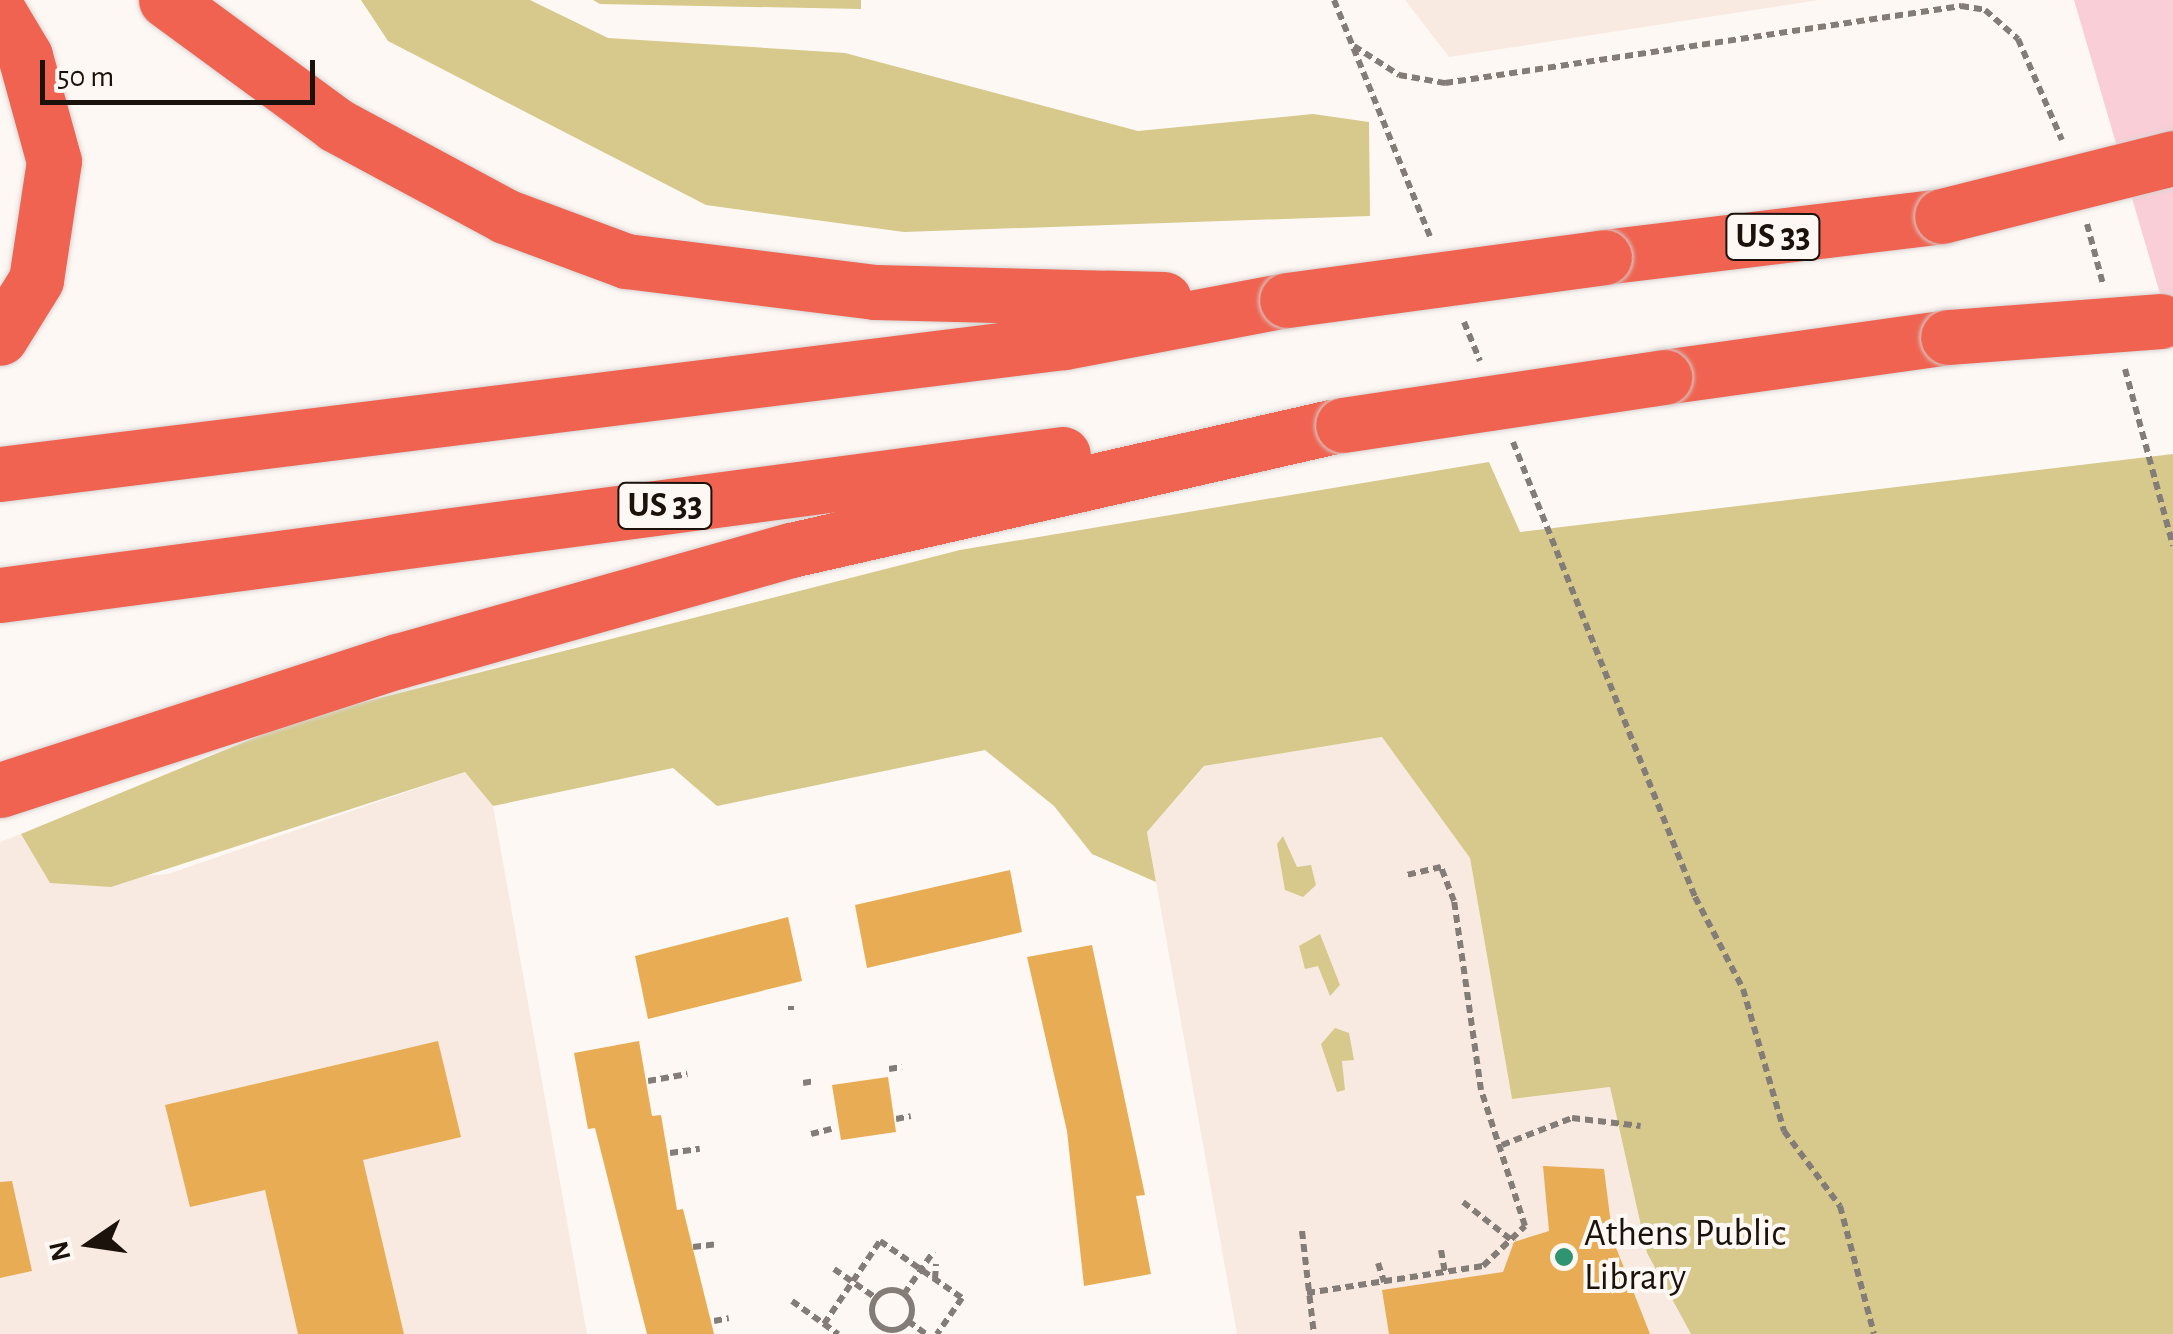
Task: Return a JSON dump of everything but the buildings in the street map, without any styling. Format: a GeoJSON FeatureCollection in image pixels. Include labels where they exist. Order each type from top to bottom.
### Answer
{"type":"FeatureCollection","features":[{"type":"Feature","properties":{"kind":"highway"},"geometry":{"type":"LineString","coordinates":[[166,0],[336,125],[505,216],[626,260],[875,292],[1287,300]]}},
{"type":"Feature","properties":{"kind":"highway"},"geometry":{"type":"LineString","coordinates":[[0,14],[24,56],[54,161],[36,280],[0,338]]}},
{"type":"Feature","properties":{"kind":"highway"},"geometry":{"type":"LineString","coordinates":[[1942,216],[2173,158]]}},
{"type":"Feature","properties":{"kind":"highway","name":"US 33"},"geometry":{"type":"LineString","coordinates":[[0,474],[1064,342],[1287,300],[1604,257],[1942,216],[2173,196]]}},
{"type":"Feature","properties":{"kind":"highway","name":"US 33"},"geometry":{"type":"LineString","coordinates":[[0,595],[1055,454],[1337,426],[1948,337],[2156,328]]}},
{"type":"Feature","properties":{"kind":"highway"},"geometry":{"type":"LineString","coordinates":[[0,790],[398,661],[791,550],[1337,426]]}},
{"type":"Feature","properties":{"kind":"path"},"geometry":{"type":"LineString","coordinates":[[1334,0],[1435,248]]}},
{"type":"Feature","properties":{"kind":"path"},"geometry":{"type":"LineString","coordinates":[[1353,45],[1399,76],[1445,83],[1942,3],[1986,10],[2010,29],[2063,144]]}},
{"type":"Feature","properties":{"kind":"path"},"geometry":{"type":"LineString","coordinates":[[2084,217],[2106,293]]}},
{"type":"Feature","properties":{"kind":"path"},"geometry":{"type":"LineString","coordinates":[[1457,304],[1487,378]]}},
{"type":"Feature","properties":{"kind":"path"},"geometry":{"type":"LineString","coordinates":[[2156,328],[2173,546]]}},
{"type":"Feature","properties":{"kind":"path"},"geometry":{"type":"LineString","coordinates":[[1509,434],[1695,897],[1743,989],[1784,1131],[1840,1206],[1874,1334]]}},
{"type":"Feature","properties":{"kind":"path"},"geometry":{"type":"LineString","coordinates":[[1308,1293],[1483,1266],[1514,1242],[1526,1219],[1481,1090],[1454,901],[1440,868],[1406,876]]}},
{"type":"Feature","properties":{"kind":"path"},"geometry":{"type":"LineString","coordinates":[[890,1069],[902,1066]]}},
{"type":"Feature","properties":{"kind":"path"},"geometry":{"type":"LineString","coordinates":[[648,1081],[687,1074]]}},
{"type":"Feature","properties":{"kind":"path"},"geometry":{"type":"LineString","coordinates":[[802,1083],[814,1081]]}},
{"type":"Feature","properties":{"kind":"path"},"geometry":{"type":"LineString","coordinates":[[896,1119],[911,1116]]}},
{"type":"Feature","properties":{"kind":"path"},"geometry":{"type":"LineString","coordinates":[[1502,1145],[1572,1118],[1641,1126]]}},
{"type":"Feature","properties":{"kind":"path"},"geometry":{"type":"LineString","coordinates":[[811,1134],[832,1130]]}},
{"type":"Feature","properties":{"kind":"path"},"geometry":{"type":"LineString","coordinates":[[670,1153],[700,1149]]}},
{"type":"Feature","properties":{"kind":"path"},"geometry":{"type":"LineString","coordinates":[[1464,1202],[1514,1242]]}},
{"type":"Feature","properties":{"kind":"path"},"geometry":{"type":"LineString","coordinates":[[1302,1231],[1314,1334]]}},
{"type":"Feature","properties":{"kind":"path"},"geometry":{"type":"LineString","coordinates":[[824,1324],[880,1241],[962,1298],[937,1334]]}},
{"type":"Feature","properties":{"kind":"path"},"geometry":{"type":"LineString","coordinates":[[693,1248],[716,1244]]}},
{"type":"Feature","properties":{"kind":"path"},"geometry":{"type":"LineString","coordinates":[[1442,1250],[1446,1273]]}},
{"type":"Feature","properties":{"kind":"path"},"geometry":{"type":"LineString","coordinates":[[926,1334],[908,1320],[904,1294],[934,1251]]}},
{"type":"Feature","properties":{"kind":"path"},"geometry":{"type":"LineString","coordinates":[[1378,1262],[1384,1282]]}},
{"type":"Feature","properties":{"kind":"path"},"geometry":{"type":"LineString","coordinates":[[935,1280],[936,1264]]}},
{"type":"Feature","properties":{"kind":"path"},"geometry":{"type":"LineString","coordinates":[[834,1269],[876,1298]]}},
{"type":"Feature","properties":{"kind":"path"},"geometry":{"type":"LineString","coordinates":[[837,1284],[840,1298]]}},
{"type":"Feature","properties":{"kind":"path"},"geometry":{"type":"LineString","coordinates":[[904,1294],[889,1290],[876,1298],[872,1312],[879,1330],[908,1320]]}},
{"type":"Feature","properties":{"kind":"path"},"geometry":{"type":"LineString","coordinates":[[792,1301],[838,1334]]}},
{"type":"Feature","properties":{"kind":"path"},"geometry":{"type":"LineString","coordinates":[[714,1321],[729,1318]]}},
{"type":"Feature","properties":{"kind":"shaded area"},"geometry":{"type":"Polygon","coordinates":[[[361,0],[530,0],[608,38],[845,53],[1138,131],[1313,114],[1369,122],[1370,216],[904,232],[706,205],[388,41],[361,0]]]}},
{"type":"Feature","properties":{"kind":"shaded area"},"geometry":{"type":"Polygon","coordinates":[[[593,0],[861,0],[861,9],[600,4],[593,0]]]}},
{"type":"Feature","properties":{"kind":"shaded area"},"geometry":{"type":"Polygon","coordinates":[[[1405,0],[1819,0],[1449,57],[1405,0]]]}},
{"type":"Feature","properties":{"kind":"shaded area"},"geometry":{"type":"Polygon","coordinates":[[[2074,0],[2173,0],[2173,338],[2074,0]]]}},
{"type":"Feature","properties":{"kind":"shaded area"},"geometry":{"type":"Polygon","coordinates":[[[2173,454],[2173,1334],[1691,1334],[1647,1253],[1610,1087],[1512,1099],[1470,858],[1382,737],[1204,766],[1147,832],[1156,882],[1092,854],[1054,806],[985,750],[717,806],[673,768],[493,806],[465,772],[111,887],[50,883],[21,834],[305,717],[960,550],[1489,462],[1520,532],[2173,454]]]}},
{"type":"Feature","properties":{"kind":"shaded area"},"geometry":{"type":"Polygon","coordinates":[[[1382,737],[1470,858],[1512,1099],[1610,1087],[1647,1253],[1691,1334],[1237,1334],[1147,832],[1205,766],[1382,737]]]}},
{"type":"Feature","properties":{"kind":"shaded area"},"geometry":{"type":"Polygon","coordinates":[[[465,772],[493,806],[587,1334],[0,1334],[0,842],[21,834],[51,883],[168,874],[465,772]]]}},
{"type":"Feature","properties":{"kind":"shaded area"},"geometry":{"type":"Polygon","coordinates":[[[1283,836],[1297,867],[1311,865],[1316,885],[1303,897],[1285,890],[1277,844],[1283,836]]]}},
{"type":"Feature","properties":{"kind":"shaded area"},"geometry":{"type":"Polygon","coordinates":[[[1320,934],[1340,985],[1330,996],[1318,966],[1305,969],[1299,946],[1320,934]]]}},
{"type":"Feature","properties":{"kind":"shaded area"},"geometry":{"type":"Polygon","coordinates":[[[1335,1028],[1349,1033],[1354,1060],[1342,1061],[1345,1090],[1337,1092],[1321,1044],[1335,1028]]]}},
{"type":"Feature","properties":{"kind":"place","name":"Athens Public Library"},"geometry":{"type":"Point","coordinates":[1564,1257]}}]}
